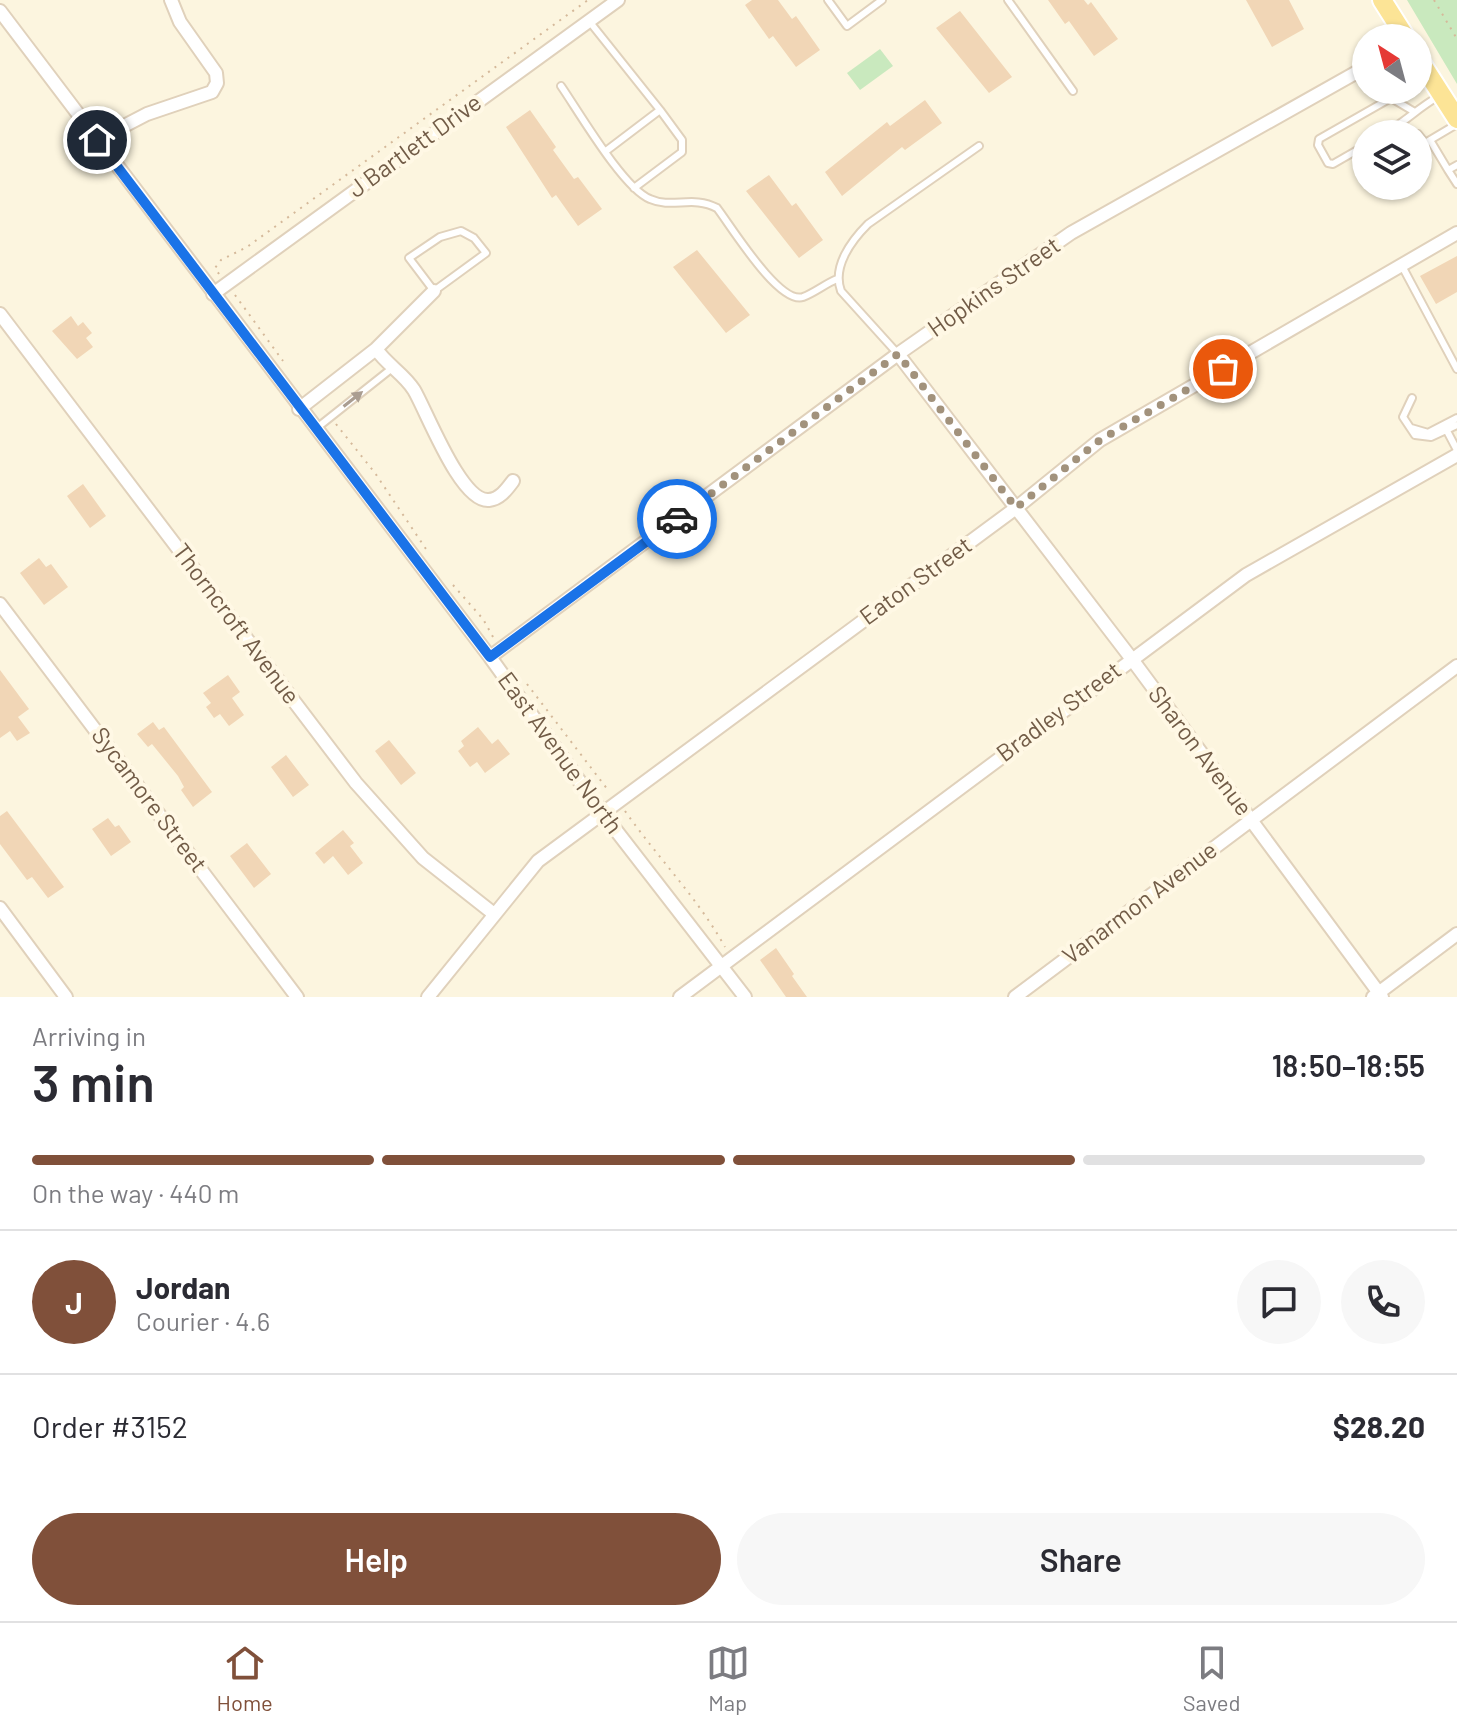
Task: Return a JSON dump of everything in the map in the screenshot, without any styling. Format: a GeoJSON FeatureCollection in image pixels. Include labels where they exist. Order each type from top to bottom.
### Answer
{"type":"FeatureCollection","features":[{"type":"Feature","properties":{"kind":"main road"},"geometry":{"type":"LineString","coordinates":[[1382,0],[1397,24]]}},
{"type":"Feature","properties":{"kind":"main road"},"geometry":{"type":"LineString","coordinates":[[1432,81],[1457,122]]}},
{"type":"Feature","properties":{"kind":"street"},"geometry":{"type":"LineString","coordinates":[[97,140],[147,114],[212,92],[217,83],[216,73],[180,22],[171,0]]}},
{"type":"Feature","properties":{"kind":"street","name":"J Bartlett Drive"},"geometry":{"type":"LineString","coordinates":[[213,294],[618,0]]}},
{"type":"Feature","properties":{"kind":"street","name":"East Avenue North"},"geometry":{"type":"LineString","coordinates":[[0,11],[490,657],[601,811],[745,997]]}},
{"type":"Feature","properties":{"kind":"street","name":"Hopkins Street"},"geometry":{"type":"LineString","coordinates":[[490,657],[898,354],[1071,233],[1352,75]]}},
{"type":"Feature","properties":{"kind":"street","name":"Eaton Street"},"geometry":{"type":"LineString","coordinates":[[428,997],[538,861],[601,811],[1016,508],[1100,440],[1457,233]]}},
{"type":"Feature","properties":{"kind":"street"},"geometry":{"type":"LineString","coordinates":[[299,409],[376,349],[434,291]]}},
{"type":"Feature","properties":{"kind":"street","name":"Thorncroft Avenue"},"geometry":{"type":"LineString","coordinates":[[0,314],[356,783],[423,858],[494,914]]}},
{"type":"Feature","properties":{"kind":"street"},"geometry":{"type":"LineString","coordinates":[[376,349],[391,369],[411,385],[456,471],[477,497],[492,500],[513,481]]}},
{"type":"Feature","properties":{"kind":"street","name":"Sharon Avenue"},"geometry":{"type":"LineString","coordinates":[[898,354],[1131,658],[1378,996]]}},
{"type":"Feature","properties":{"kind":"street","name":"Bradley Street"},"geometry":{"type":"LineString","coordinates":[[680,997],[723,967],[739,950],[1246,575],[1457,453]]}},
{"type":"Feature","properties":{"kind":"street","name":"Sycamore Street"},"geometry":{"type":"LineString","coordinates":[[0,604],[297,997]]}},
{"type":"Feature","properties":{"kind":"street","name":"Vanarmon Avenue"},"geometry":{"type":"LineString","coordinates":[[1015,997],[1457,666]]}},
{"type":"Feature","properties":{"kind":"street"},"geometry":{"type":"LineString","coordinates":[[0,908],[66,997]]}},
{"type":"Feature","properties":{"kind":"street"},"geometry":{"type":"LineString","coordinates":[[1378,996],[1457,934]]}},
{"type":"Feature","properties":{"kind":"lane"},"geometry":{"type":"LineString","coordinates":[[828,0],[847,26],[882,0]]}},
{"type":"Feature","properties":{"kind":"lane"},"geometry":{"type":"LineString","coordinates":[[1008,0],[1073,91]]}},
{"type":"Feature","properties":{"kind":"lane"},"geometry":{"type":"LineString","coordinates":[[589,21],[682,140],[682,152],[634,188]]}},
{"type":"Feature","properties":{"kind":"lane"},"geometry":{"type":"LineString","coordinates":[[561,86],[634,188],[647,198],[662,203],[694,200],[717,208],[776,287],[790,297],[801,298],[837,279],[856,236],[868,224],[979,146]]}},
{"type":"Feature","properties":{"kind":"lane"},"geometry":{"type":"LineString","coordinates":[[1409,119],[1413,111],[1441,95]]}},
{"type":"Feature","properties":{"kind":"lane"},"geometry":{"type":"LineString","coordinates":[[1352,120],[1391,98],[1413,111]]}},
{"type":"Feature","properties":{"kind":"lane"},"geometry":{"type":"LineString","coordinates":[[606,151],[660,110]]}},
{"type":"Feature","properties":{"kind":"lane"},"geometry":{"type":"LineString","coordinates":[[1352,120],[1319,139],[1318,145],[1328,163],[1333,164],[1352,153]]}},
{"type":"Feature","properties":{"kind":"lane"},"geometry":{"type":"LineString","coordinates":[[1432,139],[1457,122]]}},
{"type":"Feature","properties":{"kind":"lane"},"geometry":{"type":"LineString","coordinates":[[1432,143],[1457,184]]}},
{"type":"Feature","properties":{"kind":"lane"},"geometry":{"type":"LineString","coordinates":[[1448,170],[1457,165]]}},
{"type":"Feature","properties":{"kind":"lane"},"geometry":{"type":"LineString","coordinates":[[451,232],[469,233],[486,253],[434,291],[409,258],[451,232]]}},
{"type":"Feature","properties":{"kind":"lane"},"geometry":{"type":"LineString","coordinates":[[1402,265],[1457,369]]}},
{"type":"Feature","properties":{"kind":"lane"},"geometry":{"type":"LineString","coordinates":[[837,279],[841,291],[898,354]]}},
{"type":"Feature","properties":{"kind":"lane"},"geometry":{"type":"LineString","coordinates":[[315,430],[391,369]]}},
{"type":"Feature","properties":{"kind":"lane"},"geometry":{"type":"LineString","coordinates":[[1412,398],[1404,410],[1405,424],[1415,435],[1423,437],[1457,425]]}},
{"type":"Feature","properties":{"kind":"lane"},"geometry":{"type":"LineString","coordinates":[[1405,424],[1428,433],[1457,418]]}},
{"type":"Feature","properties":{"kind":"lane"},"geometry":{"type":"LineString","coordinates":[[1447,431],[1457,453]]}},
{"type":"Feature","properties":{"kind":"path"},"geometry":{"type":"LineString","coordinates":[[1434,0],[1457,39]]}},
{"type":"Feature","properties":{"kind":"green space"},"geometry":{"type":"Polygon","coordinates":[[[1407,0],[1457,0],[1457,84],[1432,42],[1432,24],[1421,24],[1407,0]]]}},
{"type":"Feature","properties":{"kind":"green space"},"geometry":{"type":"Polygon","coordinates":[[[880,49],[893,66],[860,90],[847,73],[880,49]]]}},
{"type":"Feature","properties":{"kind":"building"},"geometry":{"type":"Polygon","coordinates":[[[752,0],[778,0],[792,19],[796,16],[820,50],[796,67],[773,36],[769,39],[745,5],[752,0]]]}},
{"type":"Feature","properties":{"kind":"building"},"geometry":{"type":"Polygon","coordinates":[[[1048,0],[1084,0],[1088,5],[1091,2],[1118,39],[1094,56],[1069,21],[1065,24],[1048,0]]]}},
{"type":"Feature","properties":{"kind":"building"},"geometry":{"type":"Polygon","coordinates":[[[1246,0],[1289,0],[1304,29],[1272,47],[1246,0]]]}},
{"type":"Feature","properties":{"kind":"building"},"geometry":{"type":"Polygon","coordinates":[[[960,11],[1012,77],[989,93],[936,28],[960,11]]]}},
{"type":"Feature","properties":{"kind":"building"},"geometry":{"type":"Polygon","coordinates":[[[925,100],[942,123],[905,150],[902,147],[842,196],[825,172],[887,122],[890,126],[925,100]]]}},
{"type":"Feature","properties":{"kind":"building"},"geometry":{"type":"Polygon","coordinates":[[[530,110],[574,179],[578,177],[602,209],[578,226],[556,195],[552,198],[506,127],[530,110]]]}},
{"type":"Feature","properties":{"kind":"building"},"geometry":{"type":"Polygon","coordinates":[[[769,175],[792,206],[796,203],[823,240],[799,258],[746,191],[769,175]]]}},
{"type":"Feature","properties":{"kind":"building"},"geometry":{"type":"Polygon","coordinates":[[[697,250],[750,315],[726,333],[673,267],[697,250]]]}},
{"type":"Feature","properties":{"kind":"building"},"geometry":{"type":"Polygon","coordinates":[[[1457,256],[1457,292],[1436,304],[1420,276],[1457,256]]]}},
{"type":"Feature","properties":{"kind":"building"},"geometry":{"type":"Polygon","coordinates":[[[71,316],[78,326],[83,322],[92,333],[86,338],[93,347],[77,359],[52,331],[71,316]]]}},
{"type":"Feature","properties":{"kind":"building"},"geometry":{"type":"Polygon","coordinates":[[[83,484],[106,516],[90,528],[67,496],[83,484]]]}},
{"type":"Feature","properties":{"kind":"building"},"geometry":{"type":"Polygon","coordinates":[[[39,558],[46,567],[51,564],[68,587],[44,605],[20,573],[39,558]]]}},
{"type":"Feature","properties":{"kind":"building"},"geometry":{"type":"Polygon","coordinates":[[[0,670],[29,709],[18,717],[30,733],[17,741],[10,731],[0,738],[0,670]]]}},
{"type":"Feature","properties":{"kind":"building"},"geometry":{"type":"Polygon","coordinates":[[[228,675],[240,692],[232,698],[244,715],[229,726],[220,714],[214,718],[206,707],[211,703],[203,693],[228,675]]]}},
{"type":"Feature","properties":{"kind":"building"},"geometry":{"type":"Polygon","coordinates":[[[153,722],[159,730],[164,727],[212,792],[193,807],[181,790],[184,787],[178,776],[152,744],[148,747],[137,734],[153,722]]]}},
{"type":"Feature","properties":{"kind":"building"},"geometry":{"type":"Polygon","coordinates":[[[478,727],[492,744],[498,739],[510,754],[485,773],[477,762],[470,767],[458,751],[464,746],[461,741],[478,727]]]}},
{"type":"Feature","properties":{"kind":"building"},"geometry":{"type":"Polygon","coordinates":[[[389,740],[416,773],[401,785],[375,751],[389,740]]]}},
{"type":"Feature","properties":{"kind":"building"},"geometry":{"type":"Polygon","coordinates":[[[286,755],[309,785],[293,797],[271,767],[286,755]]]}},
{"type":"Feature","properties":{"kind":"building"},"geometry":{"type":"Polygon","coordinates":[[[7,811],[64,887],[48,898],[32,877],[27,880],[0,844],[0,816],[7,811]]]}},
{"type":"Feature","properties":{"kind":"building"},"geometry":{"type":"Polygon","coordinates":[[[108,818],[115,827],[119,825],[131,842],[111,856],[92,829],[108,818]]]}},
{"type":"Feature","properties":{"kind":"building"},"geometry":{"type":"Polygon","coordinates":[[[343,830],[354,843],[350,846],[363,863],[348,875],[333,856],[324,864],[315,853],[343,830]]]}},
{"type":"Feature","properties":{"kind":"building"},"geometry":{"type":"Polygon","coordinates":[[[247,843],[271,874],[254,888],[230,856],[247,843]]]}},
{"type":"Feature","properties":{"kind":"building"},"geometry":{"type":"Polygon","coordinates":[[[776,948],[807,997],[786,997],[760,960],[776,948]]]}},
{"type":"Feature","properties":{"kind":"way so far"},"geometry":{"type":"LineString","coordinates":[[677,519],[898,354],[1016,508],[1100,440],[1223,369]]}},
{"type":"Feature","properties":{"kind":"route"},"geometry":{"type":"LineString","coordinates":[[97,140],[490,657],[677,519]]}}]}
